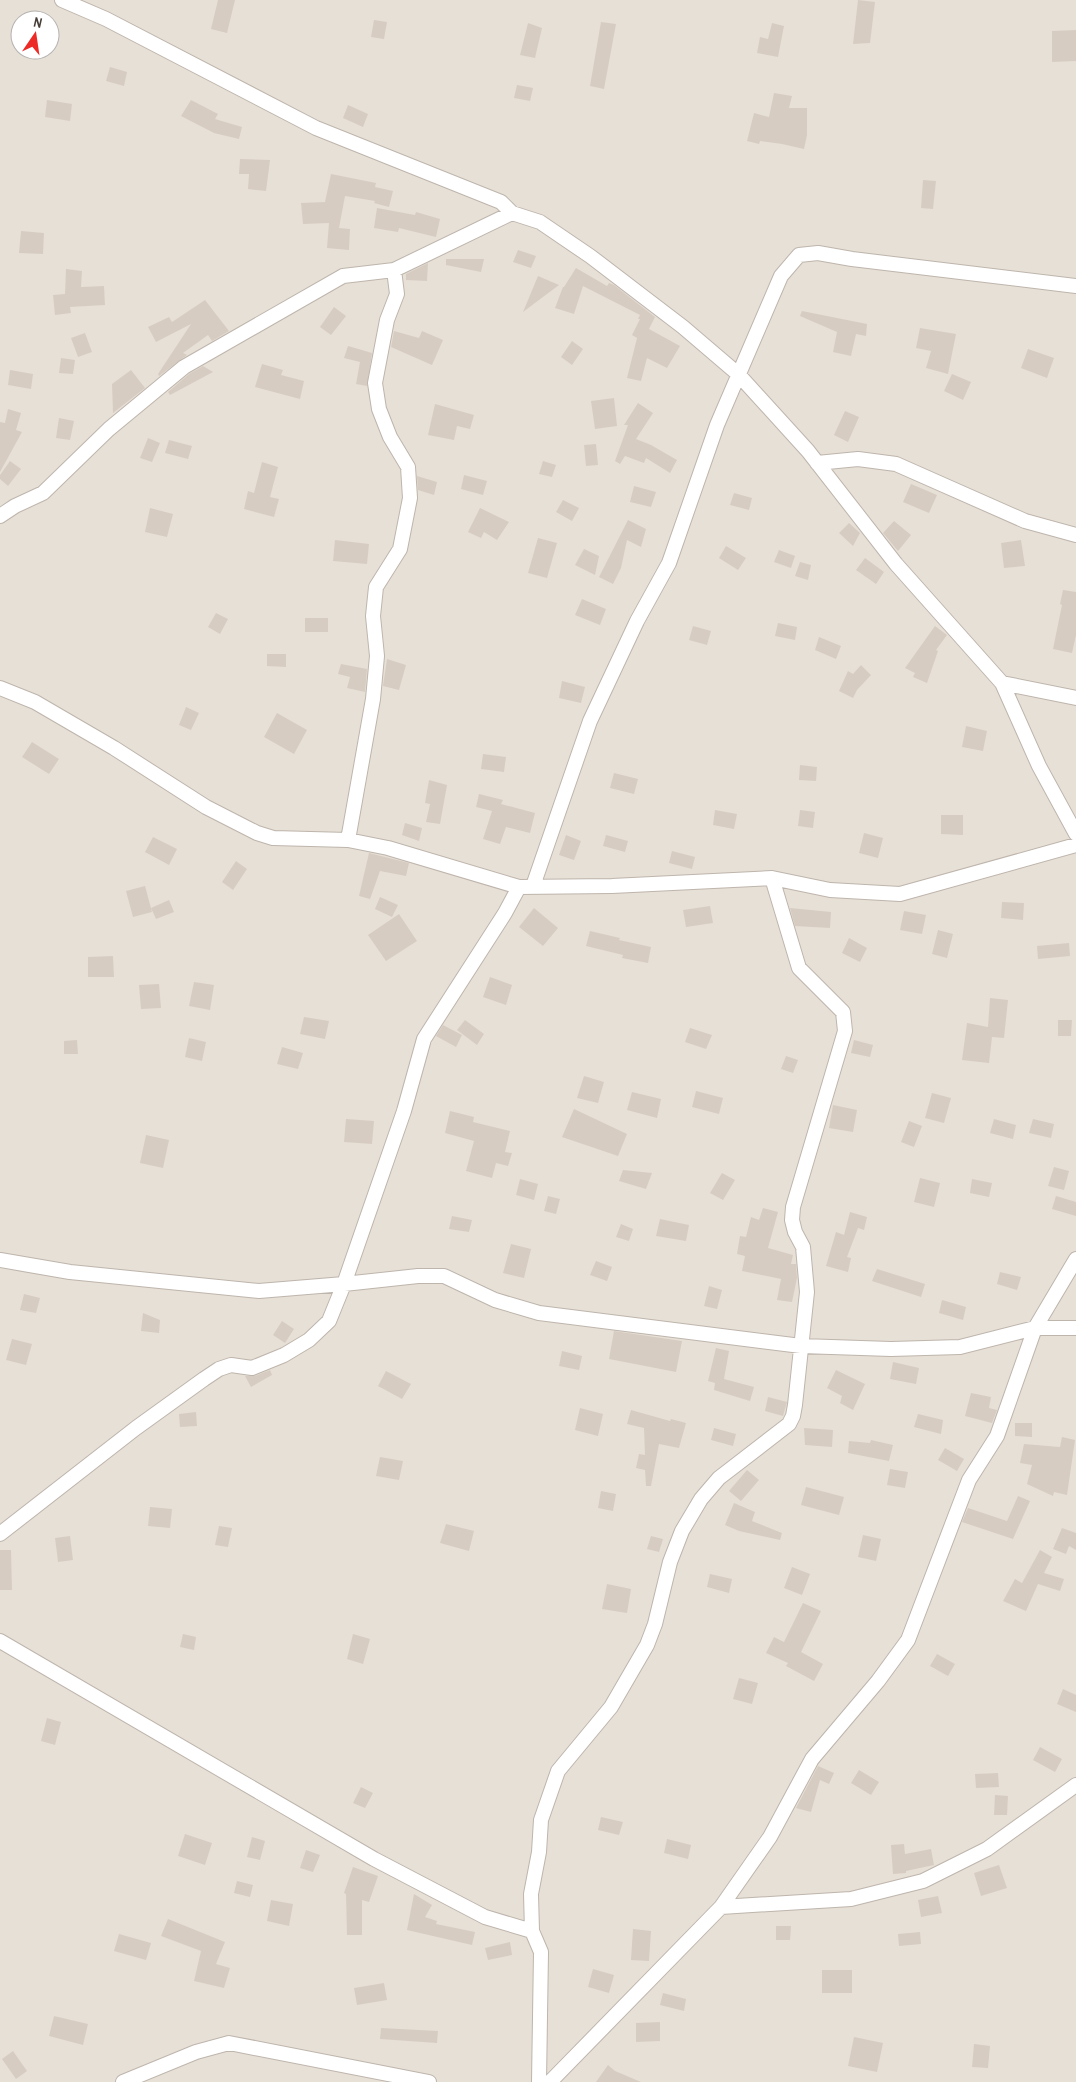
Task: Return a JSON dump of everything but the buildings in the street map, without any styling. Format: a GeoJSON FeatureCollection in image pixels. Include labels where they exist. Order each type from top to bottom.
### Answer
{"type":"FeatureCollection","features":[{"type":"Feature","properties":{"kind":"street"},"geometry":{"type":"LineString","coordinates":[[62,0],[106,19],[316,128],[501,202],[512,213],[540,222],[590,256],[683,327],[738,374],[817,463],[896,564],[1002,683],[1039,766],[1076,834]]}},
{"type":"Feature","properties":{"kind":"street"},"geometry":{"type":"LineString","coordinates":[[0,516],[15,506],[43,494],[109,429],[184,367],[343,276],[394,270],[512,213]]}},
{"type":"Feature","properties":{"kind":"street"},"geometry":{"type":"LineString","coordinates":[[533,886],[590,721],[637,621],[669,563],[694,488],[738,374],[781,276],[799,255],[818,253],[852,260],[1076,286]]}},
{"type":"Feature","properties":{"kind":"street"},"geometry":{"type":"LineString","coordinates":[[348,840],[373,699],[376,656],[373,616],[376,588],[400,549],[410,498],[408,468],[390,436],[379,409],[376,383],[387,320],[398,294],[394,270]]}},
{"type":"Feature","properties":{"kind":"street"},"geometry":{"type":"LineString","coordinates":[[817,463],[858,459],[896,464],[1025,521],[1076,535]]}},
{"type":"Feature","properties":{"kind":"street"},"geometry":{"type":"LineString","coordinates":[[1002,683],[1076,698]]}},
{"type":"Feature","properties":{"kind":"street"},"geometry":{"type":"LineString","coordinates":[[0,688],[36,702],[114,748],[206,807],[257,833],[273,838],[348,840],[388,848],[519,887],[612,886],[772,878],[830,890],[900,894],[1076,845]]}},
{"type":"Feature","properties":{"kind":"street"},"geometry":{"type":"LineString","coordinates":[[540,2082],[541,1952],[532,1931],[532,1894],[539,1852],[540,1820],[558,1771],[611,1707],[647,1645],[655,1624],[670,1562],[682,1531],[701,1499],[720,1478],[789,1424],[795,1406],[807,1292],[803,1247],[795,1232],[792,1220],[794,1207],[845,1031],[843,1012],[799,968],[772,878]]}},
{"type":"Feature","properties":{"kind":"street"},"geometry":{"type":"LineString","coordinates":[[0,1534],[136,1428],[219,1369],[231,1365],[252,1368],[284,1355],[309,1340],[329,1321],[344,1284],[404,1111],[424,1039],[500,921],[519,887]]}},
{"type":"Feature","properties":{"kind":"street"},"geometry":{"type":"LineString","coordinates":[[0,1260],[70,1272],[259,1291],[418,1276],[444,1276],[495,1300],[539,1313],[801,1346],[891,1350],[960,1347],[1035,1328],[1076,1328]]}},
{"type":"Feature","properties":{"kind":"street"},"geometry":{"type":"LineString","coordinates":[[550,2082],[720,1907],[770,1837],[812,1759],[878,1682],[908,1640],[969,1480],[997,1436],[1035,1328],[1076,1260]]}},
{"type":"Feature","properties":{"kind":"street"},"geometry":{"type":"LineString","coordinates":[[0,1641],[374,1860],[485,1917],[532,1931]]}},
{"type":"Feature","properties":{"kind":"street"},"geometry":{"type":"LineString","coordinates":[[720,1907],[851,1899],[923,1881],[987,1849],[1076,1785]]}},
{"type":"Feature","properties":{"kind":"street"},"geometry":{"type":"LineString","coordinates":[[123,2082],[196,2052],[228,2043],[430,2082]]}},
{"type":"Feature","properties":{"kind":"shaded area"},"geometry":{"type":"Polygon","coordinates":[[[0,0],[1076,0],[1076,2082],[0,2082],[0,0]]]}}]}
